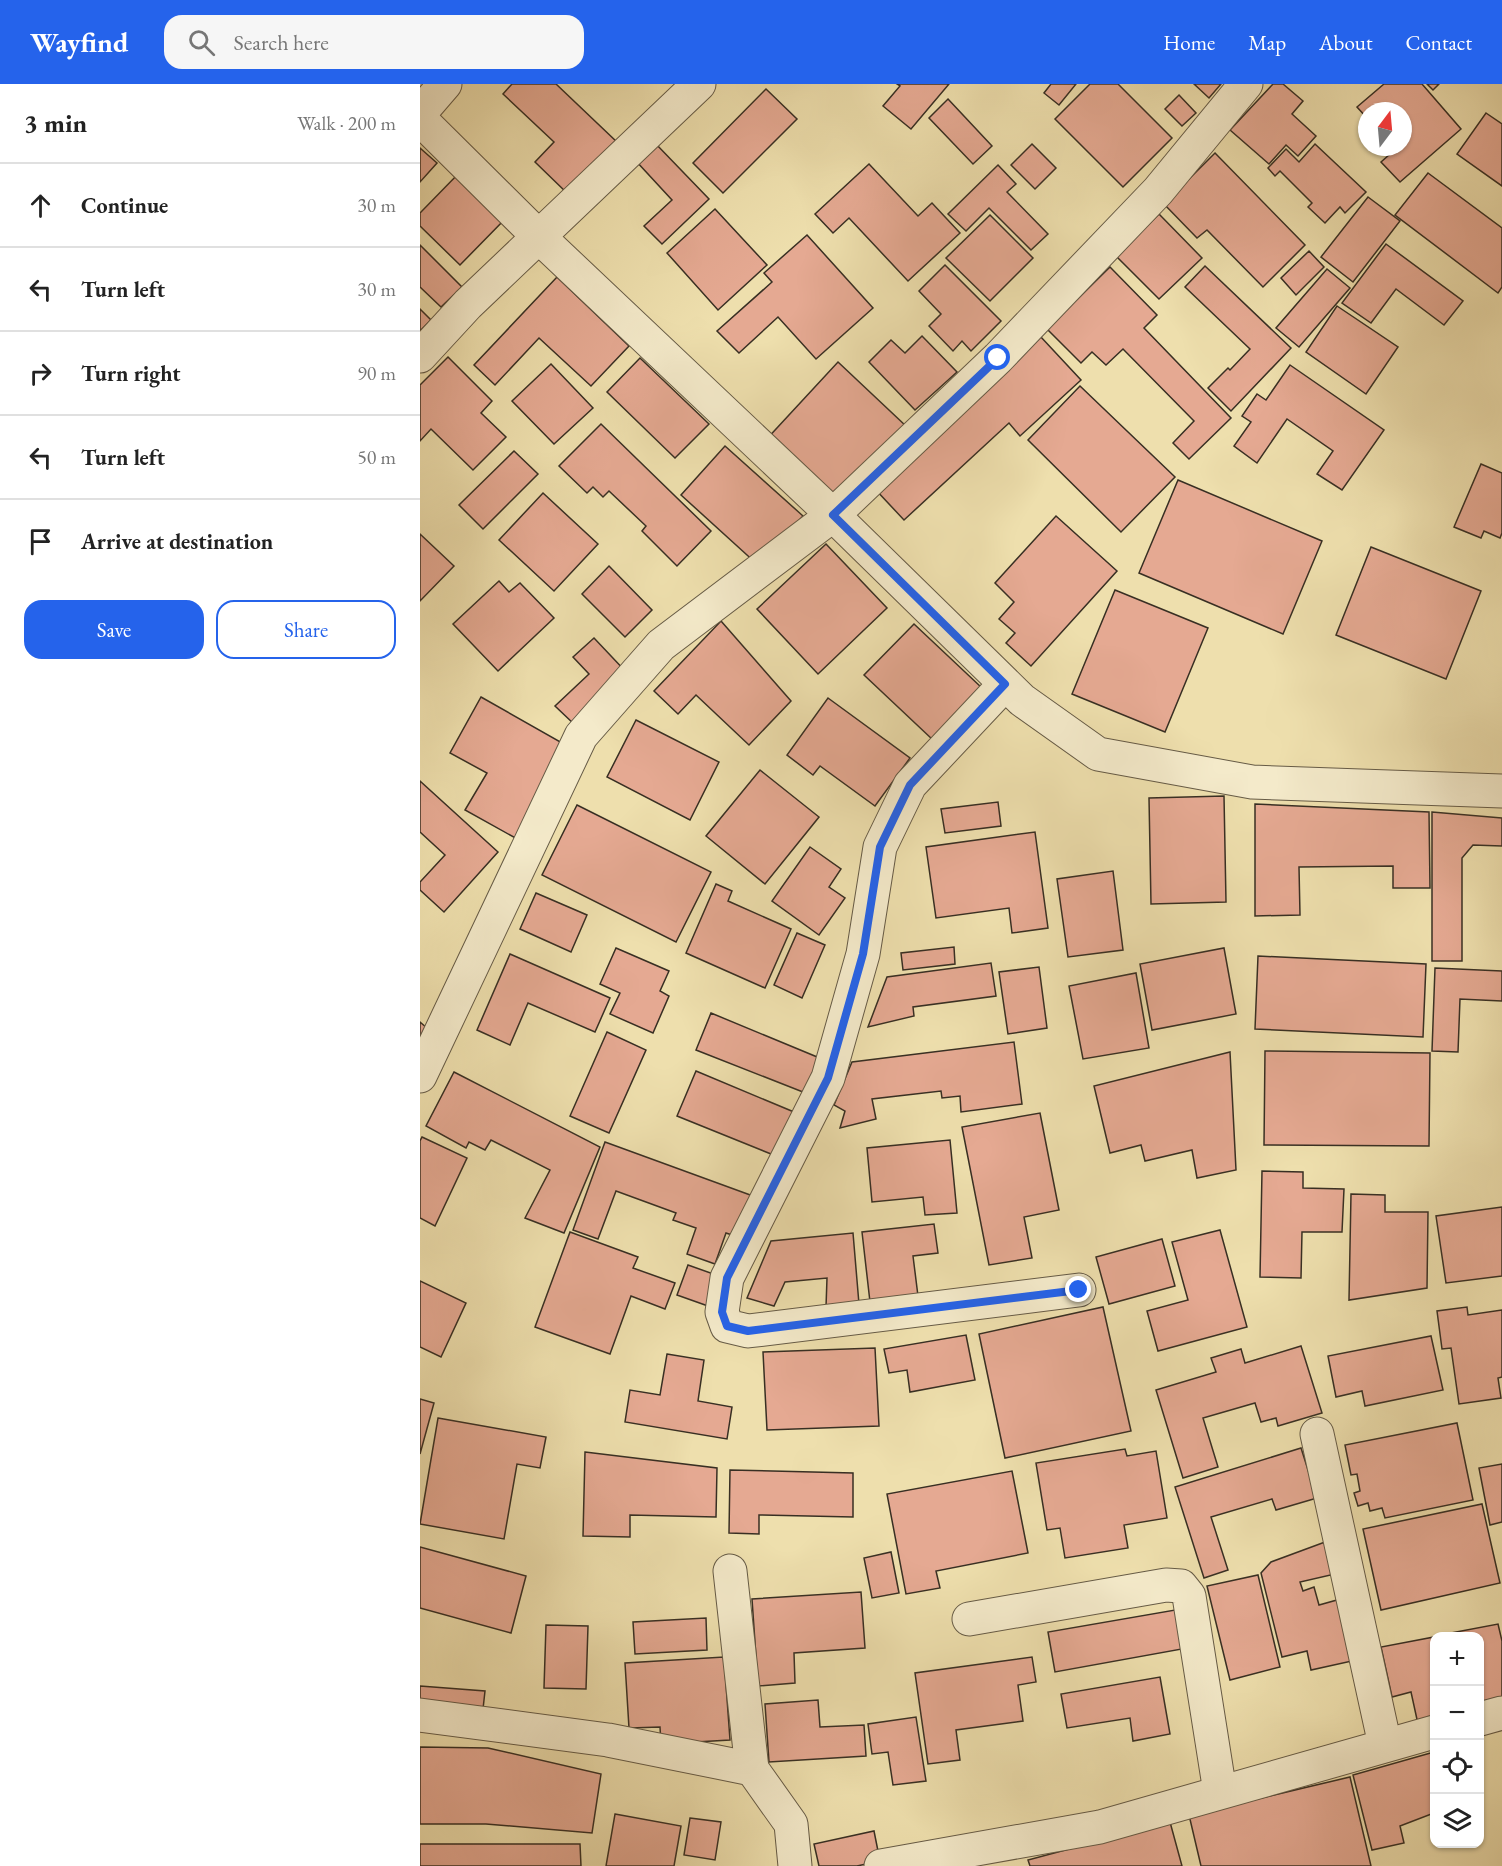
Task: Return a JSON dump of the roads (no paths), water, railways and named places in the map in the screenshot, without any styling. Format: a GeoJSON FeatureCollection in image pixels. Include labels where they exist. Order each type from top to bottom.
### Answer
{"type":"FeatureCollection","features":[{"type":"Feature","properties":{"kind":"street"},"geometry":{"type":"LineString","coordinates":[[420,113],[445,84]]}},
{"type":"Feature","properties":{"kind":"street"},"geometry":{"type":"LineString","coordinates":[[420,356],[468,304],[699,84]]}},
{"type":"Feature","properties":{"kind":"street"},"geometry":{"type":"LineString","coordinates":[[420,1076],[581,736],[662,645],[833,515],[998,358],[1158,191],[1246,84]]}},
{"type":"Feature","properties":{"kind":"street"},"geometry":{"type":"LineString","coordinates":[[420,119],[538,236],[833,515],[1022,700],[1098,754],[1252,782],[1502,791]]}},
{"type":"Feature","properties":{"kind":"street"},"geometry":{"type":"LineString","coordinates":[[1005,684],[910,785],[880,847],[863,954],[828,1078],[727,1278],[722,1312],[727,1326],[748,1331],[1079,1290]]}},
{"type":"Feature","properties":{"kind":"street"},"geometry":{"type":"LineString","coordinates":[[1317,1434],[1385,1745]]}},
{"type":"Feature","properties":{"kind":"street"},"geometry":{"type":"LineString","coordinates":[[730,1571],[752,1769],[791,1824],[795,1866]]}},
{"type":"Feature","properties":{"kind":"street"},"geometry":{"type":"LineString","coordinates":[[969,1619],[1166,1585],[1182,1586],[1189,1596],[1220,1792]]}},
{"type":"Feature","properties":{"kind":"street"},"geometry":{"type":"LineString","coordinates":[[1484,1718],[1502,1713]]}},
{"type":"Feature","properties":{"kind":"street"},"geometry":{"type":"LineString","coordinates":[[420,1715],[608,1740],[752,1769]]}},
{"type":"Feature","properties":{"kind":"street"},"geometry":{"type":"LineString","coordinates":[[892,1865],[1100,1827],[1430,1733]]}}]}
